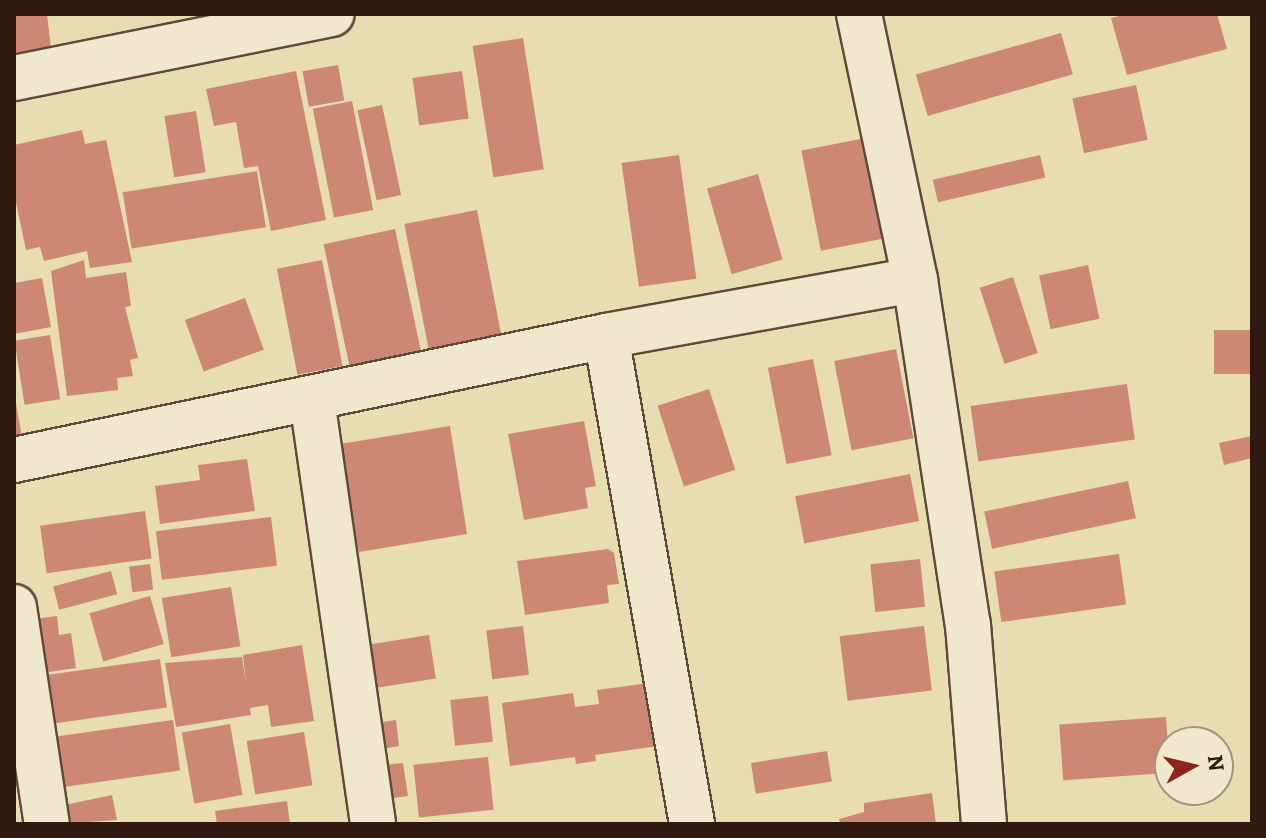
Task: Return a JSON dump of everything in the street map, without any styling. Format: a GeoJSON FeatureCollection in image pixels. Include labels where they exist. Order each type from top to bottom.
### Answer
{"type":"FeatureCollection","features":[{"type":"Feature","properties":{"kind":"street"},"geometry":{"type":"LineString","coordinates":[[14,78],[205,27],[332,14]]}},
{"type":"Feature","properties":{"kind":"street"},"geometry":{"type":"LineString","coordinates":[[859,14],[915,280],[968,625],[984,824]]}},
{"type":"Feature","properties":{"kind":"street"},"geometry":{"type":"LineString","coordinates":[[14,460],[606,336],[915,280]]}},
{"type":"Feature","properties":{"kind":"street"},"geometry":{"type":"LineString","coordinates":[[606,336],[692,824]]}},
{"type":"Feature","properties":{"kind":"street"},"geometry":{"type":"LineString","coordinates":[[312,400],[373,824]]}},
{"type":"Feature","properties":{"kind":"street"},"geometry":{"type":"LineString","coordinates":[[14,607],[47,824]]}},
{"type":"Feature","properties":{"kind":"building"},"geometry":{"type":"Polygon","coordinates":[[[14,14],[47,14],[52,57],[14,62],[14,14]]]}},
{"type":"Feature","properties":{"kind":"building"},"geometry":{"type":"Polygon","coordinates":[[[1127,14],[1217,14],[1227,49],[1127,75],[1111,18],[1127,14]]]}},
{"type":"Feature","properties":{"kind":"building"},"geometry":{"type":"Polygon","coordinates":[[[1061,33],[1073,74],[928,116],[916,75],[1061,33]]]}},
{"type":"Feature","properties":{"kind":"building"},"geometry":{"type":"Polygon","coordinates":[[[523,38],[544,169],[493,177],[473,46],[523,38]]]}},
{"type":"Feature","properties":{"kind":"building"},"geometry":{"type":"Polygon","coordinates":[[[338,65],[344,100],[309,107],[303,71],[338,65]]]}},
{"type":"Feature","properties":{"kind":"building"},"geometry":{"type":"Polygon","coordinates":[[[296,71],[326,220],[271,231],[258,166],[244,168],[236,122],[214,126],[206,89],[296,71]]]}},
{"type":"Feature","properties":{"kind":"building"},"geometry":{"type":"Polygon","coordinates":[[[462,71],[469,119],[419,125],[412,78],[462,71]]]}},
{"type":"Feature","properties":{"kind":"building"},"geometry":{"type":"Polygon","coordinates":[[[1136,85],[1148,140],[1084,153],[1072,99],[1136,85]]]}},
{"type":"Feature","properties":{"kind":"building"},"geometry":{"type":"Polygon","coordinates":[[[352,101],[373,210],[334,218],[313,109],[352,101]]]}},
{"type":"Feature","properties":{"kind":"building"},"geometry":{"type":"Polygon","coordinates":[[[382,105],[401,195],[377,200],[358,110],[382,105]]]}},
{"type":"Feature","properties":{"kind":"building"},"geometry":{"type":"Polygon","coordinates":[[[196,111],[206,172],[174,177],[164,116],[196,111]]]}},
{"type":"Feature","properties":{"kind":"building"},"geometry":{"type":"Polygon","coordinates":[[[82,130],[85,144],[106,140],[132,262],[90,268],[87,251],[44,261],[40,247],[26,250],[14,193],[14,145],[82,130]]]}},
{"type":"Feature","properties":{"kind":"building"},"geometry":{"type":"Polygon","coordinates":[[[876,136],[895,236],[821,251],[801,151],[876,136]]]}},
{"type":"Feature","properties":{"kind":"building"},"geometry":{"type":"Polygon","coordinates":[[[679,155],[696,279],[639,287],[622,163],[679,155]]]}},
{"type":"Feature","properties":{"kind":"building"},"geometry":{"type":"Polygon","coordinates":[[[1040,155],[1045,177],[938,202],[933,180],[1040,155]]]}},
{"type":"Feature","properties":{"kind":"building"},"geometry":{"type":"Polygon","coordinates":[[[257,171],[266,227],[132,249],[123,192],[257,171]]]}},
{"type":"Feature","properties":{"kind":"building"},"geometry":{"type":"Polygon","coordinates":[[[758,174],[783,260],[732,274],[707,189],[758,174]]]}},
{"type":"Feature","properties":{"kind":"building"},"geometry":{"type":"Polygon","coordinates":[[[477,210],[502,337],[429,351],[404,224],[477,210]]]}},
{"type":"Feature","properties":{"kind":"building"},"geometry":{"type":"Polygon","coordinates":[[[395,229],[421,351],[350,366],[324,244],[395,229]]]}},
{"type":"Feature","properties":{"kind":"building"},"geometry":{"type":"Polygon","coordinates":[[[84,260],[86,278],[126,272],[131,306],[125,307],[138,358],[130,360],[133,376],[117,378],[118,390],[67,396],[51,271],[84,260]]]}},
{"type":"Feature","properties":{"kind":"building"},"geometry":{"type":"Polygon","coordinates":[[[322,260],[343,366],[297,375],[277,269],[322,260]]]}},
{"type":"Feature","properties":{"kind":"building"},"geometry":{"type":"Polygon","coordinates":[[[1088,265],[1099,319],[1051,329],[1039,275],[1088,265]]]}},
{"type":"Feature","properties":{"kind":"building"},"geometry":{"type":"Polygon","coordinates":[[[1013,277],[1038,353],[1004,364],[980,288],[1013,277]]]}},
{"type":"Feature","properties":{"kind":"building"},"geometry":{"type":"Polygon","coordinates":[[[42,278],[51,327],[14,334],[14,283],[42,278]]]}},
{"type":"Feature","properties":{"kind":"building"},"geometry":{"type":"Polygon","coordinates":[[[245,298],[264,350],[204,372],[185,320],[245,298]]]}},
{"type":"Feature","properties":{"kind":"building"},"geometry":{"type":"Polygon","coordinates":[[[1214,330],[1252,330],[1252,374],[1214,374],[1214,330]]]}},
{"type":"Feature","properties":{"kind":"building"},"geometry":{"type":"Polygon","coordinates":[[[50,335],[60,399],[25,405],[14,341],[50,335]]]}},
{"type":"Feature","properties":{"kind":"building"},"geometry":{"type":"Polygon","coordinates":[[[896,349],[913,438],[852,450],[834,361],[896,349]]]}},
{"type":"Feature","properties":{"kind":"building"},"geometry":{"type":"Polygon","coordinates":[[[813,359],[832,455],[787,464],[768,368],[813,359]]]}},
{"type":"Feature","properties":{"kind":"building"},"geometry":{"type":"Polygon","coordinates":[[[1127,384],[1135,439],[978,461],[971,406],[1127,384]]]}},
{"type":"Feature","properties":{"kind":"building"},"geometry":{"type":"Polygon","coordinates":[[[709,389],[735,470],[684,487],[658,406],[709,389]]]}},
{"type":"Feature","properties":{"kind":"building"},"geometry":{"type":"Polygon","coordinates":[[[14,404],[23,443],[14,445],[14,404]]]}},
{"type":"Feature","properties":{"kind":"building"},"geometry":{"type":"Polygon","coordinates":[[[584,421],[596,486],[585,488],[588,508],[524,520],[508,434],[584,421]]]}},
{"type":"Feature","properties":{"kind":"building"},"geometry":{"type":"Polygon","coordinates":[[[450,426],[467,534],[359,552],[351,511],[339,513],[328,446],[450,426]]]}},
{"type":"Feature","properties":{"kind":"building"},"geometry":{"type":"Polygon","coordinates":[[[1252,436],[1252,458],[1224,465],[1219,443],[1252,436]]]}},
{"type":"Feature","properties":{"kind":"building"},"geometry":{"type":"Polygon","coordinates":[[[247,459],[255,511],[160,524],[155,486],[200,480],[198,465],[247,459]]]}},
{"type":"Feature","properties":{"kind":"building"},"geometry":{"type":"Polygon","coordinates":[[[910,474],[919,521],[804,543],[795,496],[910,474]]]}},
{"type":"Feature","properties":{"kind":"building"},"geometry":{"type":"Polygon","coordinates":[[[1128,481],[1136,518],[992,549],[984,512],[1128,481]]]}},
{"type":"Feature","properties":{"kind":"building"},"geometry":{"type":"Polygon","coordinates":[[[145,511],[152,559],[47,573],[40,526],[145,511]]]}},
{"type":"Feature","properties":{"kind":"building"},"geometry":{"type":"Polygon","coordinates":[[[271,517],[277,566],[162,580],[156,531],[271,517]]]}},
{"type":"Feature","properties":{"kind":"building"},"geometry":{"type":"Polygon","coordinates":[[[608,549],[614,553],[619,584],[607,585],[609,603],[525,615],[517,561],[608,549]]]}},
{"type":"Feature","properties":{"kind":"building"},"geometry":{"type":"Polygon","coordinates":[[[1119,554],[1126,605],[1001,622],[994,572],[1119,554]]]}},
{"type":"Feature","properties":{"kind":"building"},"geometry":{"type":"Polygon","coordinates":[[[920,559],[925,607],[875,612],[870,564],[920,559]]]}},
{"type":"Feature","properties":{"kind":"building"},"geometry":{"type":"Polygon","coordinates":[[[150,564],[153,590],[132,592],[129,567],[150,564]]]}},
{"type":"Feature","properties":{"kind":"building"},"geometry":{"type":"Polygon","coordinates":[[[111,571],[117,594],[59,610],[53,587],[111,571]]]}},
{"type":"Feature","properties":{"kind":"building"},"geometry":{"type":"Polygon","coordinates":[[[231,587],[240,646],[171,657],[162,598],[231,587]]]}},
{"type":"Feature","properties":{"kind":"building"},"geometry":{"type":"Polygon","coordinates":[[[150,596],[164,644],[103,661],[89,613],[150,596]]]}},
{"type":"Feature","properties":{"kind":"building"},"geometry":{"type":"Polygon","coordinates":[[[57,616],[59,635],[71,633],[76,668],[35,674],[27,620],[57,616]]]}},
{"type":"Feature","properties":{"kind":"building"},"geometry":{"type":"Polygon","coordinates":[[[523,626],[529,675],[492,679],[486,631],[523,626]]]}},
{"type":"Feature","properties":{"kind":"building"},"geometry":{"type":"Polygon","coordinates":[[[924,626],[932,691],[848,701],[840,636],[924,626]]]}},
{"type":"Feature","properties":{"kind":"building"},"geometry":{"type":"Polygon","coordinates":[[[429,635],[436,678],[361,690],[354,647],[429,635]]]}},
{"type":"Feature","properties":{"kind":"building"},"geometry":{"type":"Polygon","coordinates":[[[302,645],[314,721],[271,727],[268,705],[250,708],[251,715],[176,727],[165,663],[242,657],[246,684],[243,655],[302,645]]]}},
{"type":"Feature","properties":{"kind":"building"},"geometry":{"type":"Polygon","coordinates":[[[160,659],[167,708],[43,725],[36,676],[160,659]]]}},
{"type":"Feature","properties":{"kind":"building"},"geometry":{"type":"Polygon","coordinates":[[[649,683],[658,746],[595,755],[596,761],[576,764],[575,757],[510,766],[502,703],[573,693],[575,707],[599,704],[597,690],[649,683]]]}},
{"type":"Feature","properties":{"kind":"building"},"geometry":{"type":"Polygon","coordinates":[[[488,696],[493,742],[455,746],[450,700],[488,696]]]}},
{"type":"Feature","properties":{"kind":"building"},"geometry":{"type":"Polygon","coordinates":[[[1166,717],[1167,726],[1154,726],[1154,774],[1063,780],[1059,724],[1166,717]]]}},
{"type":"Feature","properties":{"kind":"building"},"geometry":{"type":"Polygon","coordinates":[[[173,720],[180,771],[63,787],[56,736],[173,720]]]}},
{"type":"Feature","properties":{"kind":"building"},"geometry":{"type":"Polygon","coordinates":[[[396,720],[399,746],[382,749],[384,765],[403,763],[408,796],[371,801],[362,725],[396,720]]]}},
{"type":"Feature","properties":{"kind":"building"},"geometry":{"type":"Polygon","coordinates":[[[230,724],[243,795],[194,803],[182,733],[230,724]]]}},
{"type":"Feature","properties":{"kind":"building"},"geometry":{"type":"Polygon","coordinates":[[[304,732],[312,785],[255,794],[247,741],[304,732]]]}},
{"type":"Feature","properties":{"kind":"building"},"geometry":{"type":"Polygon","coordinates":[[[827,751],[832,782],[756,794],[751,763],[827,751]]]}},
{"type":"Feature","properties":{"kind":"building"},"geometry":{"type":"Polygon","coordinates":[[[488,757],[494,810],[419,818],[413,765],[488,757]]]}},
{"type":"Feature","properties":{"kind":"building"},"geometry":{"type":"Polygon","coordinates":[[[932,793],[936,824],[840,824],[839,819],[864,812],[864,803],[932,793]]]}},
{"type":"Feature","properties":{"kind":"building"},"geometry":{"type":"Polygon","coordinates":[[[112,795],[117,820],[59,824],[55,807],[112,795]]]}},
{"type":"Feature","properties":{"kind":"building"},"geometry":{"type":"Polygon","coordinates":[[[287,801],[290,824],[217,824],[215,811],[287,801]]]}}]}
